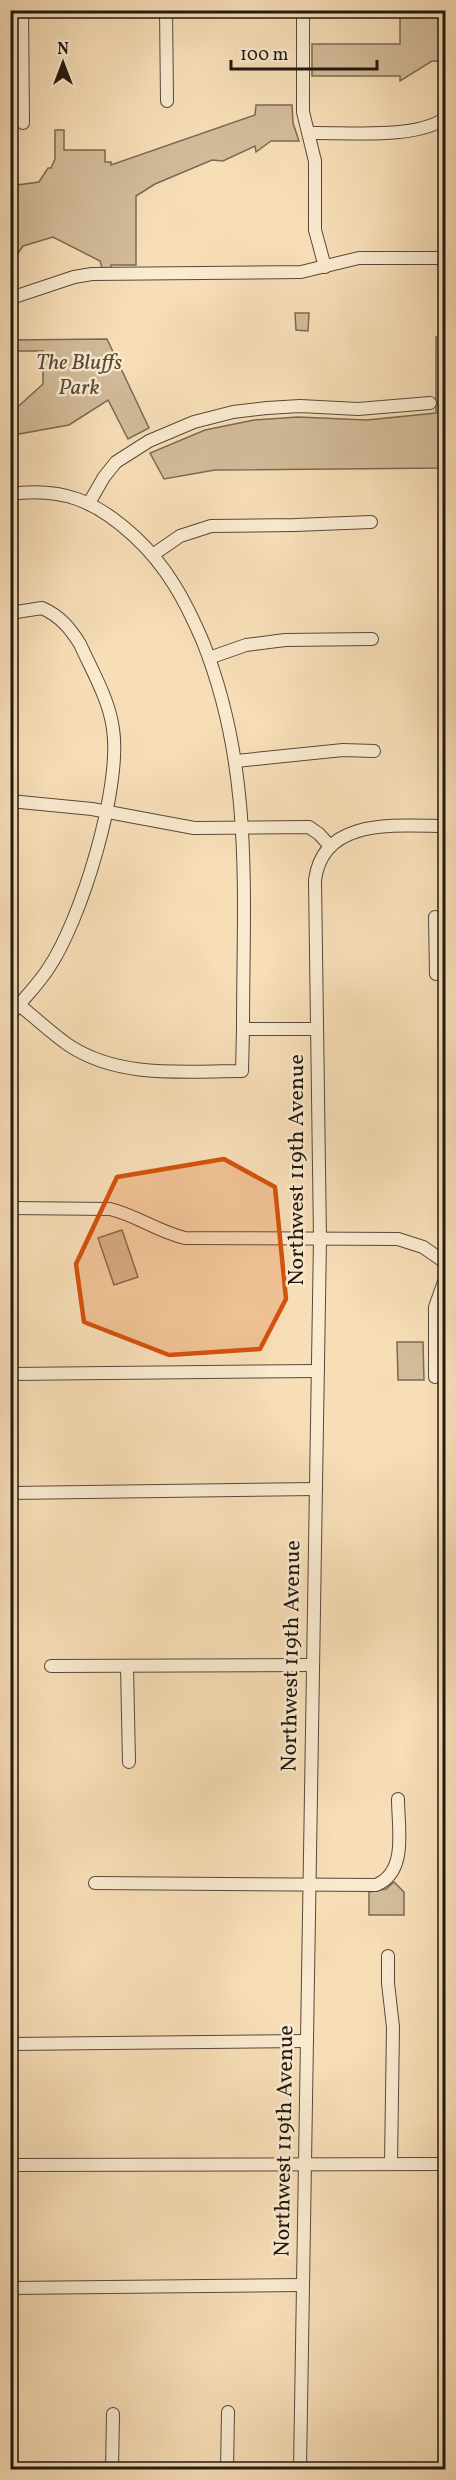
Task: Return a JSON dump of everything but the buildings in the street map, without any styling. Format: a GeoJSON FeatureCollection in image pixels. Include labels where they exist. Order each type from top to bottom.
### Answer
{"type":"FeatureCollection","features":[{"type":"Feature","properties":{"kind":"street"},"geometry":{"type":"LineString","coordinates":[[22,10],[23,123]]}},
{"type":"Feature","properties":{"kind":"street"},"geometry":{"type":"LineString","coordinates":[[166,10],[167,101]]}},
{"type":"Feature","properties":{"kind":"street"},"geometry":{"type":"LineString","coordinates":[[303,10],[303,112],[315,161],[316,238],[325,267]]}},
{"type":"Feature","properties":{"kind":"street"},"geometry":{"type":"LineString","coordinates":[[309,133],[410,131],[430,127],[446,118]]}},
{"type":"Feature","properties":{"kind":"street"},"geometry":{"type":"LineString","coordinates":[[17,296],[82,275],[301,272],[359,258],[446,258]]}},
{"type":"Feature","properties":{"kind":"street"},"geometry":{"type":"LineString","coordinates":[[89,503],[116,462],[149,441],[194,422],[233,412],[267,408],[300,406],[374,409],[430,403]]}},
{"type":"Feature","properties":{"kind":"street"},"geometry":{"type":"LineString","coordinates":[[10,494],[38,491],[80,498],[122,525],[154,554],[186,602],[209,658],[230,730],[236,761],[243,828],[242,1071],[128,1069],[96,1059],[70,1046],[19,1005]]}},
{"type":"Feature","properties":{"kind":"street"},"geometry":{"type":"LineString","coordinates":[[154,554],[180,536],[211,526],[371,522]]}},
{"type":"Feature","properties":{"kind":"street"},"geometry":{"type":"LineString","coordinates":[[10,613],[42,608],[63,621],[80,644],[101,690],[114,730],[115,756],[105,811],[88,881],[69,932],[48,969],[10,1016]]}},
{"type":"Feature","properties":{"kind":"street"},"geometry":{"type":"LineString","coordinates":[[209,658],[246,645],[285,640],[372,639]]}},
{"type":"Feature","properties":{"kind":"street"},"geometry":{"type":"LineString","coordinates":[[236,761],[343,750],[374,750]]}},
{"type":"Feature","properties":{"kind":"street"},"geometry":{"type":"LineString","coordinates":[[10,801],[105,811],[176,826],[309,827],[330,846],[346,835],[371,827],[446,826]]}},
{"type":"Feature","properties":{"kind":"street","name":"Northwest 119th Avenue"},"geometry":{"type":"LineString","coordinates":[[300,2469],[320,1239],[315,880],[321,858],[330,846]]}},
{"type":"Feature","properties":{"kind":"street"},"geometry":{"type":"LineString","coordinates":[[435,917],[440,935],[436,974]]}},
{"type":"Feature","properties":{"kind":"street"},"geometry":{"type":"LineString","coordinates":[[243,1029],[317,1029]]}},
{"type":"Feature","properties":{"kind":"street"},"geometry":{"type":"LineString","coordinates":[[10,1208],[110,1209],[122,1212],[169,1235],[185,1238],[398,1239],[423,1247],[446,1263]]}},
{"type":"Feature","properties":{"kind":"street"},"geometry":{"type":"LineString","coordinates":[[435,1377],[435,1307],[446,1276]]}},
{"type":"Feature","properties":{"kind":"street"},"geometry":{"type":"LineString","coordinates":[[10,1374],[318,1371]]}},
{"type":"Feature","properties":{"kind":"street"},"geometry":{"type":"LineString","coordinates":[[10,1493],[316,1489]]}},
{"type":"Feature","properties":{"kind":"street"},"geometry":{"type":"LineString","coordinates":[[51,1666],[313,1665]]}},
{"type":"Feature","properties":{"kind":"street"},"geometry":{"type":"LineString","coordinates":[[127,1666],[129,1762]]}},
{"type":"Feature","properties":{"kind":"street"},"geometry":{"type":"LineString","coordinates":[[95,1883],[310,1883],[325,1886],[370,1886],[388,1878],[397,1864],[398,1799]]}},
{"type":"Feature","properties":{"kind":"street"},"geometry":{"type":"LineString","coordinates":[[388,1956],[388,1983],[393,2027],[391,2164]]}},
{"type":"Feature","properties":{"kind":"street"},"geometry":{"type":"LineString","coordinates":[[10,2044],[307,2041]]}},
{"type":"Feature","properties":{"kind":"street"},"geometry":{"type":"LineString","coordinates":[[10,2165],[446,2164]]}},
{"type":"Feature","properties":{"kind":"street"},"geometry":{"type":"LineString","coordinates":[[10,2288],[303,2285]]}},
{"type":"Feature","properties":{"kind":"street"},"geometry":{"type":"LineString","coordinates":[[227,2469],[228,2412]]}},
{"type":"Feature","properties":{"kind":"street"},"geometry":{"type":"LineString","coordinates":[[112,2469],[113,2414]]}},
{"type":"Feature","properties":{"kind":"highlighted area"},"geometry":{"type":"Polygon","coordinates":[[[224,1159],[275,1187],[286,1299],[260,1349],[169,1355],[84,1322],[76,1264],[117,1177],[224,1159]]]}},
{"type":"Feature","properties":{"kind":"green space"},"geometry":{"type":"Polygon","coordinates":[[[400,11],[445,11],[445,61],[432,61],[400,81],[400,76],[312,76],[312,44],[400,44],[400,11]]]}},
{"type":"Feature","properties":{"kind":"green space"},"geometry":{"type":"Polygon","coordinates":[[[256,105],[292,105],[293,123],[299,141],[271,141],[256,152],[255,146],[223,161],[212,160],[155,184],[136,196],[136,265],[111,265],[111,268],[102,268],[100,261],[53,237],[23,246],[14,259],[11,259],[10,186],[39,182],[48,168],[51,168],[55,159],[55,130],[64,130],[64,150],[105,150],[105,162],[111,162],[111,165],[255,115],[256,105]]]}},
{"type":"Feature","properties":{"kind":"green space"},"geometry":{"type":"Polygon","coordinates":[[[295,313],[309,313],[308,331],[296,330],[295,313]]]}},
{"type":"Feature","properties":{"kind":"green space","name":"The Bluffs Park"},"geometry":{"type":"Polygon","coordinates":[[[436,337],[445,337],[445,468],[215,470],[164,479],[150,453],[205,430],[254,420],[298,417],[367,420],[436,413],[436,337]]]}},
{"type":"Feature","properties":{"kind":"green space","name":"The Bluffs Park"},"geometry":{"type":"Polygon","coordinates":[[[107,339],[149,428],[128,439],[108,400],[69,425],[13,435],[11,413],[43,384],[43,351],[11,351],[11,340],[107,339]]]}},
{"type":"Feature","properties":{"kind":"green space"},"geometry":{"type":"Polygon","coordinates":[[[122,1230],[138,1277],[114,1285],[98,1238],[122,1230]]]}},
{"type":"Feature","properties":{"kind":"green space"},"geometry":{"type":"Polygon","coordinates":[[[397,1342],[423,1342],[424,1380],[398,1380],[397,1342]]]}},
{"type":"Feature","properties":{"kind":"green space"},"geometry":{"type":"Polygon","coordinates":[[[394,1882],[404,1892],[404,1915],[369,1915],[369,1892],[386,1889],[394,1882]]]}}]}
